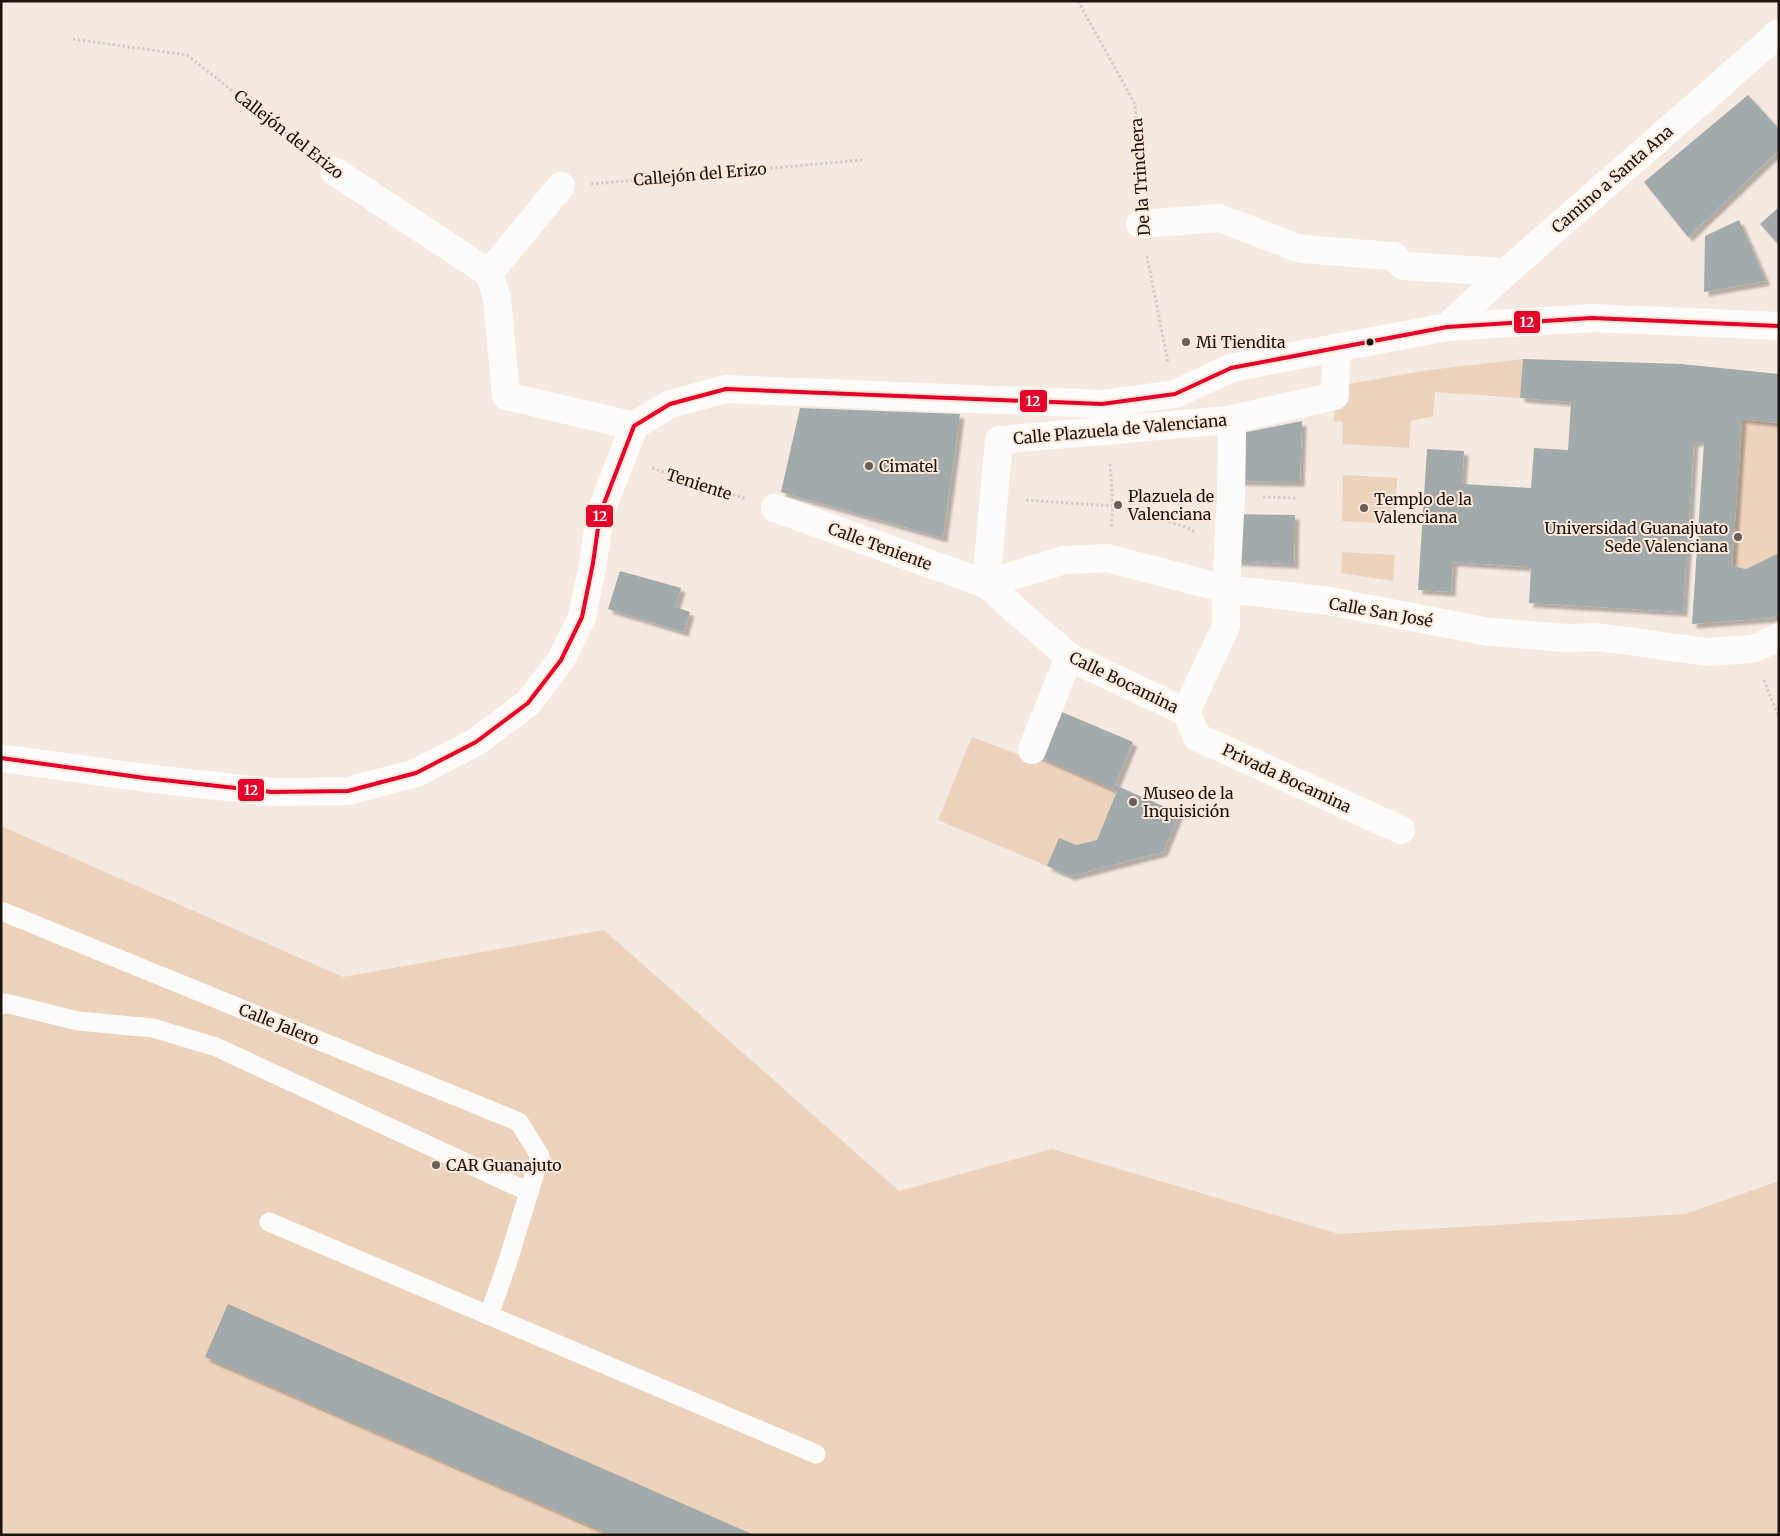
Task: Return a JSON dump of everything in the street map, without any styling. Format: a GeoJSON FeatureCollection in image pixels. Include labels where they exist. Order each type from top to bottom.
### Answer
{"type":"FeatureCollection","features":[{"type":"Feature","properties":{"kind":"street","name":"Camino a Santa Ana"},"geometry":{"type":"LineString","coordinates":[[1447,327],[1506,272],[1779,33]]}},
{"type":"Feature","properties":{"kind":"street","name":"Callejón del Erizo"},"geometry":{"type":"LineString","coordinates":[[334,171],[488,273]]}},
{"type":"Feature","properties":{"kind":"street"},"geometry":{"type":"LineString","coordinates":[[561,186],[488,273],[497,298],[506,396],[634,426]]}},
{"type":"Feature","properties":{"kind":"street"},"geometry":{"type":"LineString","coordinates":[[1140,224],[1219,218],[1301,249],[1394,256],[1403,266],[1506,272]]}},
{"type":"Feature","properties":{"kind":"street"},"geometry":{"type":"LineString","coordinates":[[1,758],[145,778],[272,792],[348,791],[416,773],[476,742],[528,703],[561,660],[582,617],[594,564],[600,514],[634,426],[670,404],[726,389],[1102,404],[1175,394],[1231,368],[1447,327],[1592,318],[1779,326]]}},
{"type":"Feature","properties":{"kind":"street","name":"Calle Plazuela de Valenciana"},"geometry":{"type":"LineString","coordinates":[[986,584],[999,440],[1228,420],[1335,396],[1336,349]]}},
{"type":"Feature","properties":{"kind":"street","name":"Calle Bocamina"},"geometry":{"type":"LineString","coordinates":[[986,584],[1069,657],[1186,712],[1226,626],[1232,435],[1228,420]]}},
{"type":"Feature","properties":{"kind":"street","name":"Calle Teniente"},"geometry":{"type":"LineString","coordinates":[[775,508],[986,584]]}},
{"type":"Feature","properties":{"kind":"street","name":"Calle San José"},"geometry":{"type":"LineString","coordinates":[[986,584],[1064,560],[1107,558],[1226,589],[1329,602],[1489,632],[1568,638],[1598,637],[1707,652],[1753,648],[1779,637]]}},
{"type":"Feature","properties":{"kind":"street"},"geometry":{"type":"LineString","coordinates":[[1032,750],[1069,657]]}},
{"type":"Feature","properties":{"kind":"street","name":"Privada Bocamina"},"geometry":{"type":"LineString","coordinates":[[1186,712],[1197,737],[1401,830]]}},
{"type":"Feature","properties":{"kind":"lane","name":"Calle Jalero"},"geometry":{"type":"LineString","coordinates":[[1,911],[519,1122],[540,1156],[529,1192]]}},
{"type":"Feature","properties":{"kind":"lane"},"geometry":{"type":"LineString","coordinates":[[1,1004],[5,1003],[78,1021],[153,1028],[216,1047],[529,1192],[489,1315]]}},
{"type":"Feature","properties":{"kind":"lane"},"geometry":{"type":"LineString","coordinates":[[269,1222],[816,1454]]}},
{"type":"Feature","properties":{"kind":"path","name":"De la Trinchera"},"geometry":{"type":"LineString","coordinates":[[1078,1],[1135,104],[1140,224],[1175,394]]}},
{"type":"Feature","properties":{"kind":"path","name":"Callejón del Erizo"},"geometry":{"type":"LineString","coordinates":[[73,39],[187,55],[334,171]]}},
{"type":"Feature","properties":{"kind":"path","name":"Callejón del Erizo"},"geometry":{"type":"LineString","coordinates":[[561,186],[862,160]]}},
{"type":"Feature","properties":{"kind":"path"},"geometry":{"type":"LineString","coordinates":[[1107,558],[1113,506],[1108,431]]}},
{"type":"Feature","properties":{"kind":"path","name":"Teniente"},"geometry":{"type":"LineString","coordinates":[[622,459],[775,508]]}},
{"type":"Feature","properties":{"kind":"path"},"geometry":{"type":"LineString","coordinates":[[994,498],[1113,506],[1186,527],[1201,536],[1231,514]]}},
{"type":"Feature","properties":{"kind":"path"},"geometry":{"type":"LineString","coordinates":[[1753,648],[1779,718]]}},
{"type":"Feature","properties":{"kind":"shaded area"},"geometry":{"type":"Polygon","coordinates":[[[1523,359],[1520,398],[1435,392],[1433,416],[1411,421],[1409,448],[1343,444],[1343,422],[1334,421],[1336,386],[1429,370],[1523,359]]]}},
{"type":"Feature","properties":{"kind":"shaded area"},"geometry":{"type":"Polygon","coordinates":[[[1742,419],[1779,423],[1779,553],[1746,569],[1732,566],[1742,419]]]}},
{"type":"Feature","properties":{"kind":"shaded area"},"geometry":{"type":"Polygon","coordinates":[[[1343,475],[1397,478],[1395,524],[1342,521],[1343,475]]]}},
{"type":"Feature","properties":{"kind":"shaded area"},"geometry":{"type":"Polygon","coordinates":[[[1342,552],[1395,555],[1393,581],[1341,573],[1342,552]]]}},
{"type":"Feature","properties":{"kind":"shaded area"},"geometry":{"type":"Polygon","coordinates":[[[972,737],[1028,758],[1031,753],[1117,791],[1097,840],[1076,845],[1047,866],[938,820],[972,737]]]}},
{"type":"Feature","properties":{"kind":"shaded area","name":"CAR Guanajuto"},"geometry":{"type":"Polygon","coordinates":[[[1,826],[343,977],[604,930],[899,1191],[1052,1149],[1339,1234],[1685,1214],[1779,1181],[1779,1535],[1,1535],[1,826]]]}},
{"type":"Feature","properties":{"kind":"building"},"geometry":{"type":"Polygon","coordinates":[[[1748,95],[1779,129],[1779,150],[1688,237],[1644,182],[1748,95]]]}},
{"type":"Feature","properties":{"kind":"building"},"geometry":{"type":"Polygon","coordinates":[[[1779,207],[1779,245],[1760,224],[1779,207]]]}},
{"type":"Feature","properties":{"kind":"building"},"geometry":{"type":"Polygon","coordinates":[[[1739,220],[1766,281],[1704,292],[1705,236],[1739,220]]]}},
{"type":"Feature","properties":{"kind":"building"},"geometry":{"type":"Polygon","coordinates":[[[1523,359],[1681,364],[1779,374],[1779,423],[1742,419],[1732,566],[1746,569],[1779,553],[1779,614],[1770,618],[1692,624],[1704,442],[1694,442],[1683,612],[1529,603],[1531,567],[1453,562],[1451,592],[1418,590],[1427,449],[1464,451],[1462,484],[1531,488],[1534,448],[1568,450],[1571,402],[1520,398],[1523,359]]]}},
{"type":"Feature","properties":{"kind":"building"},"geometry":{"type":"Polygon","coordinates":[[[800,408],[960,414],[943,538],[781,492],[800,408]]]}},
{"type":"Feature","properties":{"kind":"building"},"geometry":{"type":"Polygon","coordinates":[[[1302,421],[1300,482],[1231,481],[1232,435],[1302,421]]]}},
{"type":"Feature","properties":{"kind":"building"},"geometry":{"type":"Polygon","coordinates":[[[1231,514],[1295,515],[1294,564],[1228,561],[1231,514]]]}},
{"type":"Feature","properties":{"kind":"building"},"geometry":{"type":"Polygon","coordinates":[[[620,571],[681,588],[675,607],[690,612],[684,632],[608,609],[620,571]]]}},
{"type":"Feature","properties":{"kind":"building","name":"Museo de la Inquisición"},"geometry":{"type":"Polygon","coordinates":[[[1062,712],[1133,742],[1115,785],[1179,813],[1163,852],[1070,876],[1047,866],[1059,838],[1076,845],[1097,840],[1117,791],[1031,753],[1044,755],[1062,712]]]}},
{"type":"Feature","properties":{"kind":"building"},"geometry":{"type":"Polygon","coordinates":[[[228,1304],[754,1535],[612,1535],[205,1357],[228,1304]]]}},
{"type":"Feature","properties":{"kind":"transit line","name":"12"},"geometry":{"type":"LineString","coordinates":[[1,758],[145,778],[272,792],[348,791],[416,773],[476,742],[528,703],[561,660],[582,617],[593,563],[600,514],[634,426],[670,404],[726,389],[1102,404],[1175,394],[1231,368],[1447,327],[1592,318],[1779,326]]}},
{"type":"Feature","properties":{"kind":"place","name":"Mi Tiendita"},"geometry":{"type":"Point","coordinates":[1186,342]}},
{"type":"Feature","properties":{"kind":"place","name":"Cimatel"},"geometry":{"type":"Point","coordinates":[869,466]}},
{"type":"Feature","properties":{"kind":"place","name":"Plazuela de Valenciana"},"geometry":{"type":"Point","coordinates":[1118,505]}},
{"type":"Feature","properties":{"kind":"place","name":"Templo de la Valenciana"},"geometry":{"type":"Point","coordinates":[1364,508]}},
{"type":"Feature","properties":{"kind":"place","name":"Universidad Guanajuato Sede Valenciana"},"geometry":{"type":"Point","coordinates":[1738,537]}},
{"type":"Feature","properties":{"kind":"place","name":"Museo de la Inquisición"},"geometry":{"type":"Point","coordinates":[1133,802]}},
{"type":"Feature","properties":{"kind":"place","name":"CAR Guanajuto"},"geometry":{"type":"Point","coordinates":[436,1165]}}]}
